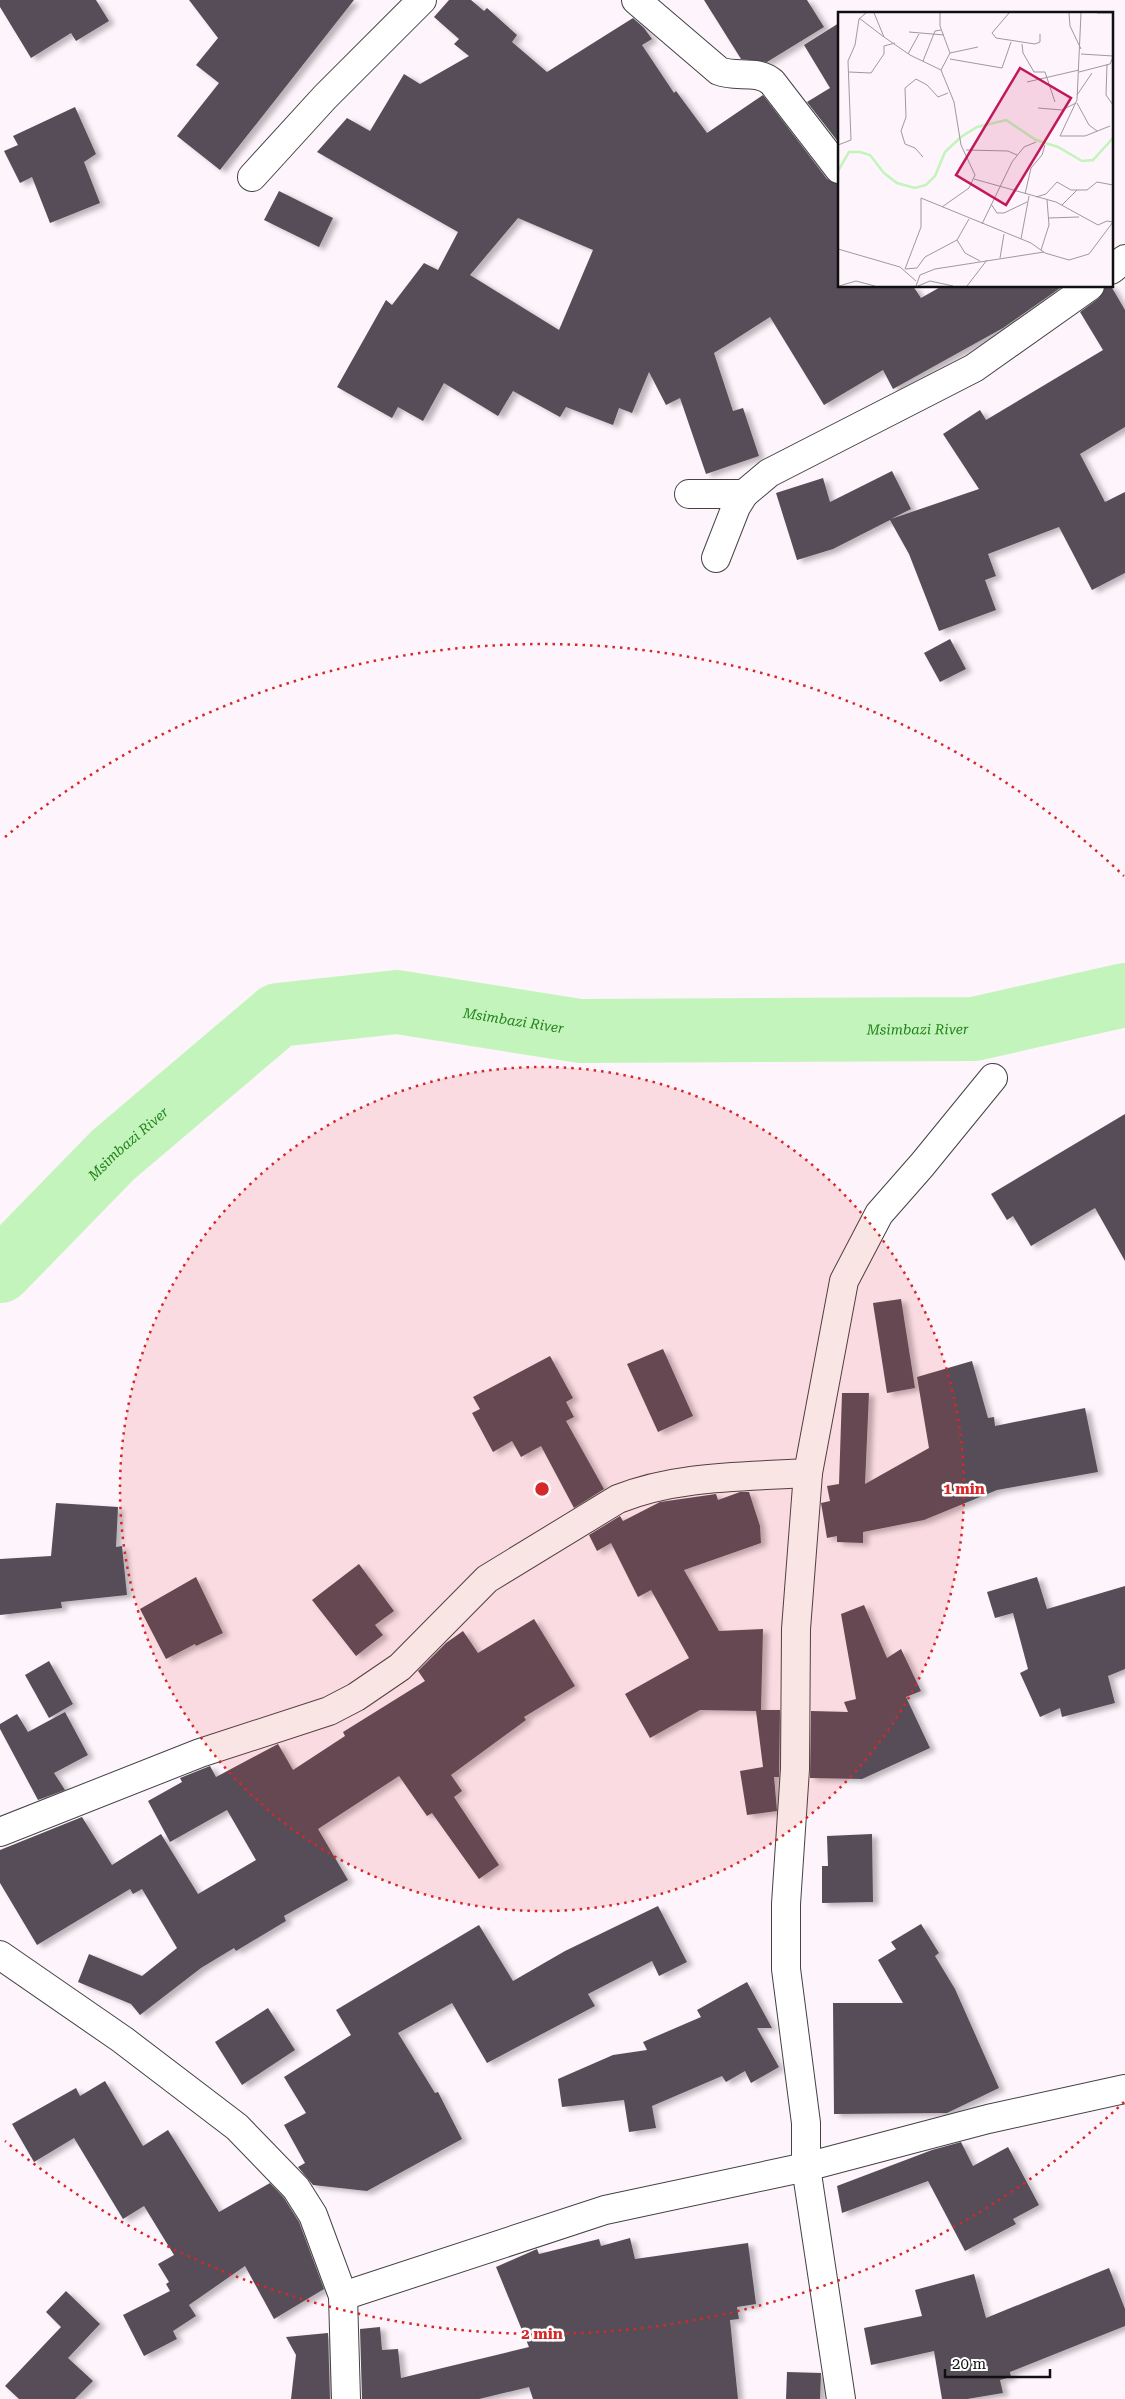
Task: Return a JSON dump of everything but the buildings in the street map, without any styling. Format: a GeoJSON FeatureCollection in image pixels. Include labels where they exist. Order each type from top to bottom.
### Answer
{"type":"FeatureCollection","features":[{"type":"Feature","properties":{"kind":"street"},"geometry":{"type":"LineString","coordinates":[[252,177],[325,97],[422,0]]}},
{"type":"Feature","properties":{"kind":"street"},"geometry":{"type":"LineString","coordinates":[[636,0],[719,71],[727,74],[760,75],[772,82],[838,168]]}},
{"type":"Feature","properties":{"kind":"street"},"geometry":{"type":"LineString","coordinates":[[1112,269],[1125,259]]}},
{"type":"Feature","properties":{"kind":"street"},"geometry":{"type":"LineString","coordinates":[[716,558],[736,507],[744,494],[768,473],[991,358],[1087,288]]}},
{"type":"Feature","properties":{"kind":"street"},"geometry":{"type":"LineString","coordinates":[[689,494],[744,494]]}},
{"type":"Feature","properties":{"kind":"street"},"geometry":{"type":"LineString","coordinates":[[841,2399],[806,2167],[806,2123],[786,1969],[786,1904],[795,1769],[796,1629],[808,1473],[844,1281],[879,1214],[922,1166],[993,1078]]}},
{"type":"Feature","properties":{"kind":"street"},"geometry":{"type":"LineString","coordinates":[[0,1832],[200,1753],[329,1711],[400,1667],[487,1579],[618,1499],[639,1490],[702,1480],[808,1473]]}},
{"type":"Feature","properties":{"kind":"street"},"geometry":{"type":"LineString","coordinates":[[0,1955],[123,2040],[237,2127],[300,2194],[313,2215],[324,2240],[343,2296],[346,2399]]}},
{"type":"Feature","properties":{"kind":"street"},"geometry":{"type":"LineString","coordinates":[[343,2296],[605,2210],[806,2167],[988,2119],[1125,2089]]}},
{"type":"Feature","properties":{"kind":"waterway","name":"Msimbazi River"},"geometry":{"type":"LineString","coordinates":[[0,1271],[113,1155],[278,1015],[397,1002],[580,1031],[974,1029],[1125,995]]}}]}
